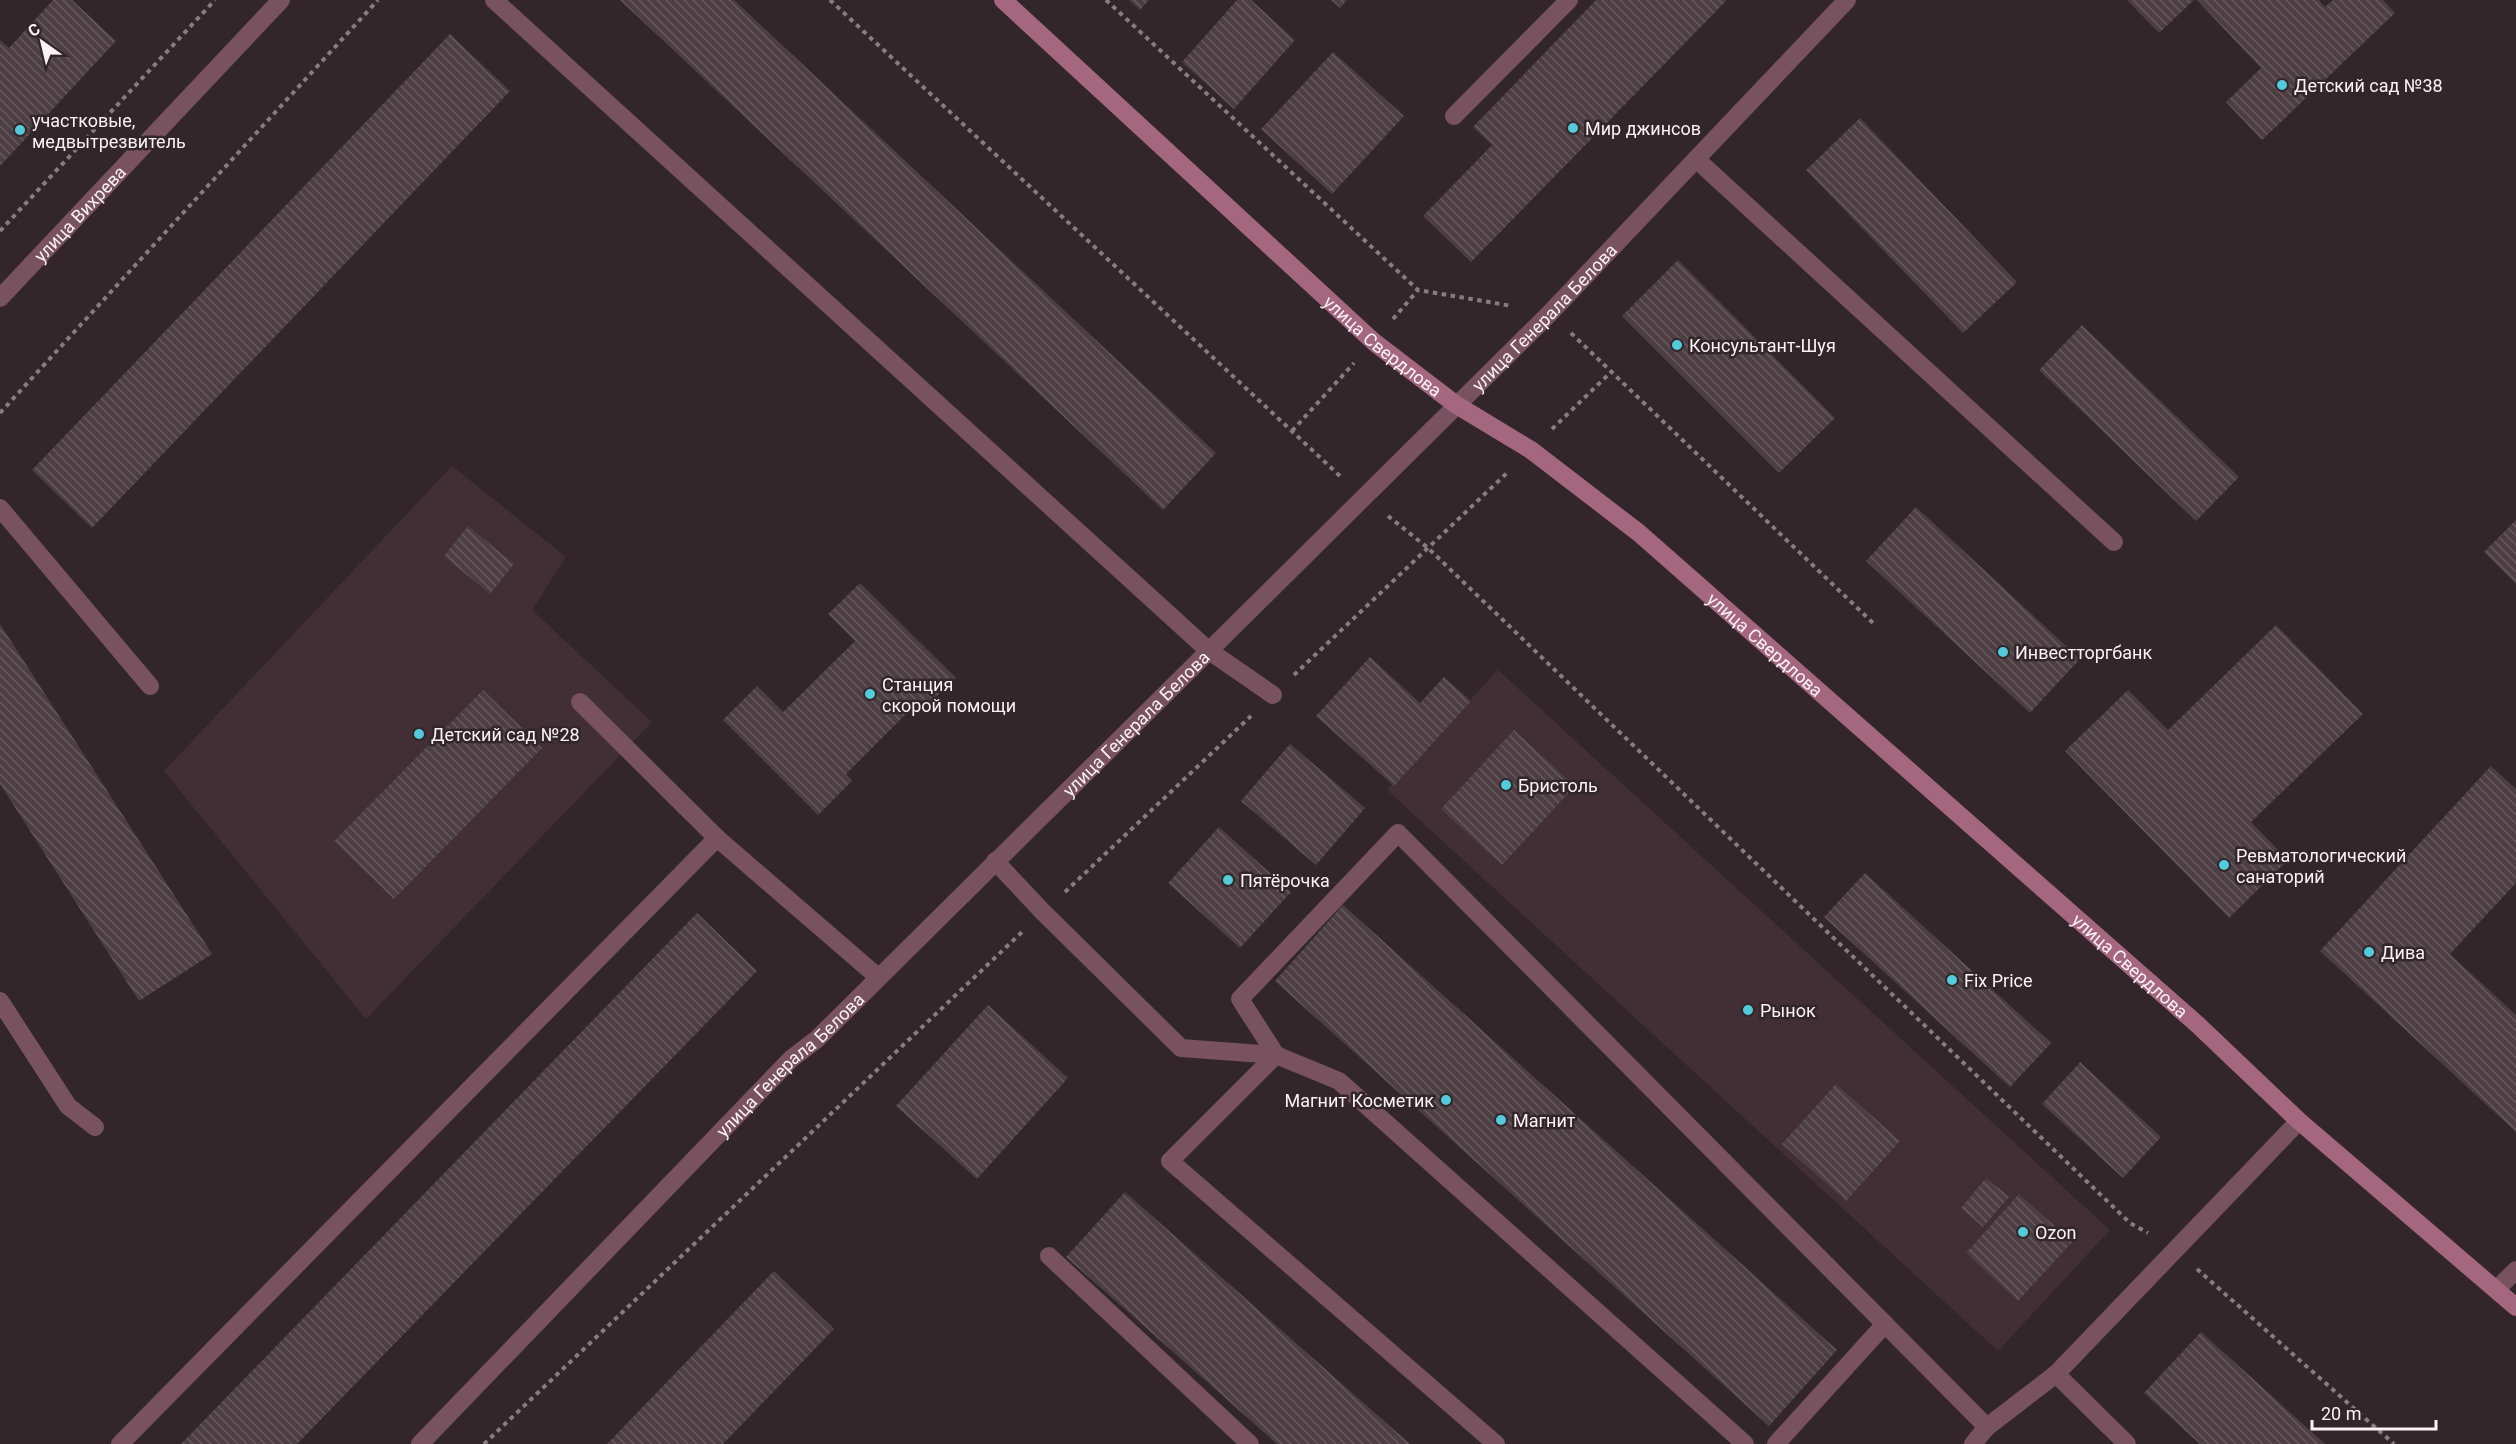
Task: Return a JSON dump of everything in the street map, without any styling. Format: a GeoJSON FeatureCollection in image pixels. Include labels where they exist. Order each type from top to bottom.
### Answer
{"type":"FeatureCollection","features":[{"type":"Feature","properties":{"kind":"main road","name":"улица Свердлова"},"geometry":{"type":"LineString","coordinates":[[1003,0],[1374,342],[1455,404],[1530,450],[1639,532],[2198,1024],[2299,1121],[2516,1307]]}},
{"type":"Feature","properties":{"kind":"street","name":"улица Вихрева"},"geometry":{"type":"LineString","coordinates":[[0,298],[281,0]]}},
{"type":"Feature","properties":{"kind":"street"},"geometry":{"type":"LineString","coordinates":[[494,0],[1208,650],[1273,695]]}},
{"type":"Feature","properties":{"kind":"street"},"geometry":{"type":"LineString","coordinates":[[1454,116],[1569,0]]}},
{"type":"Feature","properties":{"kind":"street","name":"улица Генерала Белова"},"geometry":{"type":"LineString","coordinates":[[420,1444],[791,1059],[817,1039],[1455,404],[1550,313],[1847,0]]}},
{"type":"Feature","properties":{"kind":"street"},"geometry":{"type":"LineString","coordinates":[[1696,159],[2114,542]]}},
{"type":"Feature","properties":{"kind":"street"},"geometry":{"type":"LineString","coordinates":[[0,508],[150,686]]}},
{"type":"Feature","properties":{"kind":"street"},"geometry":{"type":"LineString","coordinates":[[580,702],[717,838],[878,977]]}},
{"type":"Feature","properties":{"kind":"street"},"geometry":{"type":"LineString","coordinates":[[1276,1055],[1240,999],[1398,833],[1987,1427]]}},
{"type":"Feature","properties":{"kind":"street"},"geometry":{"type":"LineString","coordinates":[[120,1444],[717,838]]}},
{"type":"Feature","properties":{"kind":"street"},"geometry":{"type":"LineString","coordinates":[[995,861],[1042,912],[1181,1048],[1276,1055],[1339,1081],[1745,1444]]}},
{"type":"Feature","properties":{"kind":"street"},"geometry":{"type":"LineString","coordinates":[[0,1001],[68,1106],[95,1127]]}},
{"type":"Feature","properties":{"kind":"street"},"geometry":{"type":"LineString","coordinates":[[1276,1055],[1170,1161],[1496,1444]]}},
{"type":"Feature","properties":{"kind":"street"},"geometry":{"type":"LineString","coordinates":[[1973,1444],[1987,1427],[2056,1374],[2299,1121]]}},
{"type":"Feature","properties":{"kind":"street"},"geometry":{"type":"LineString","coordinates":[[1049,1256],[1250,1444]]}},
{"type":"Feature","properties":{"kind":"street"},"geometry":{"type":"LineString","coordinates":[[2497,1290],[2516,1270]]}},
{"type":"Feature","properties":{"kind":"street"},"geometry":{"type":"LineString","coordinates":[[1776,1444],[1886,1324]]}},
{"type":"Feature","properties":{"kind":"street"},"geometry":{"type":"LineString","coordinates":[[2056,1374],[2127,1444]]}},
{"type":"Feature","properties":{"kind":"path"},"geometry":{"type":"LineString","coordinates":[[0,231],[214,0]]}},
{"type":"Feature","properties":{"kind":"path"},"geometry":{"type":"LineString","coordinates":[[0,413],[378,0]]}},
{"type":"Feature","properties":{"kind":"path"},"geometry":{"type":"LineString","coordinates":[[830,0],[1292,431]]}},
{"type":"Feature","properties":{"kind":"path"},"geometry":{"type":"LineString","coordinates":[[1106,0],[1418,290],[1550,313],[1873,623]]}},
{"type":"Feature","properties":{"kind":"path"},"geometry":{"type":"LineString","coordinates":[[484,1444],[1428,548],[2130,1223],[2175,1249],[2394,1444]]}},
{"type":"Feature","properties":{"kind":"shaded area","name":"Детский сад №28"},"geometry":{"type":"Polygon","coordinates":[[[452,466],[566,557],[532,610],[652,722],[366,1019],[164,771],[452,466]]]}},
{"type":"Feature","properties":{"kind":"shaded area","name":"Рынок"},"geometry":{"type":"Polygon","coordinates":[[[1498,670],[2110,1230],[1998,1351],[1387,790],[1498,670]]]}},
{"type":"Feature","properties":{"kind":"building"},"geometry":{"type":"Polygon","coordinates":[[[53,0],[72,0],[116,41],[0,166],[0,40],[9,48],[53,0]]]}},
{"type":"Feature","properties":{"kind":"building"},"geometry":{"type":"Polygon","coordinates":[[[620,0],[734,0],[1216,453],[1163,510],[620,0]]]}},
{"type":"Feature","properties":{"kind":"building"},"geometry":{"type":"Polygon","coordinates":[[[1129,0],[1149,0],[1140,10],[1129,0]]]}},
{"type":"Feature","properties":{"kind":"building"},"geometry":{"type":"Polygon","coordinates":[[[1237,0],[1251,0],[1295,40],[1234,109],[1182,62],[1237,0]]]}},
{"type":"Feature","properties":{"kind":"building"},"geometry":{"type":"Polygon","coordinates":[[[1331,0],[1347,0],[1340,8],[1331,0]]]}},
{"type":"Feature","properties":{"kind":"building"},"geometry":{"type":"Polygon","coordinates":[[[1596,0],[1727,0],[1471,262],[1423,216],[1492,145],[1473,127],[1596,0]]]}},
{"type":"Feature","properties":{"kind":"building"},"geometry":{"type":"Polygon","coordinates":[[[2127,0],[2194,0],[2159,33],[2127,0]]]}},
{"type":"Feature","properties":{"kind":"building","name":"Детский сад №38"},"geometry":{"type":"Polygon","coordinates":[[[2197,0],[2319,0],[2325,7],[2333,0],[2383,0],[2395,13],[2262,140],[2226,102],[2261,68],[2197,0]]]}},
{"type":"Feature","properties":{"kind":"building"},"geometry":{"type":"Polygon","coordinates":[[[450,34],[510,91],[92,528],[32,470],[450,34]]]}},
{"type":"Feature","properties":{"kind":"building"},"geometry":{"type":"Polygon","coordinates":[[[1333,52],[1404,116],[1332,194],[1261,129],[1333,52]]]}},
{"type":"Feature","properties":{"kind":"building"},"geometry":{"type":"Polygon","coordinates":[[[1860,118],[2017,282],[1963,333],[1806,170],[1860,118]]]}},
{"type":"Feature","properties":{"kind":"building"},"geometry":{"type":"Polygon","coordinates":[[[1678,260],[1835,418],[1779,473],[1622,316],[1678,260]]]}},
{"type":"Feature","properties":{"kind":"building"},"geometry":{"type":"Polygon","coordinates":[[[2082,325],[2239,477],[2196,521],[2039,370],[2082,325]]]}},
{"type":"Feature","properties":{"kind":"building"},"geometry":{"type":"Polygon","coordinates":[[[1916,507],[2080,659],[2030,713],[1866,561],[1916,507]]]}},
{"type":"Feature","properties":{"kind":"building"},"geometry":{"type":"Polygon","coordinates":[[[2516,520],[2516,584],[2484,552],[2516,520]]]}},
{"type":"Feature","properties":{"kind":"building"},"geometry":{"type":"Polygon","coordinates":[[[468,526],[514,564],[490,594],[444,556],[468,526]]]}},
{"type":"Feature","properties":{"kind":"building","name":"Станция скорой помощи"},"geometry":{"type":"Polygon","coordinates":[[[860,583],[956,678],[923,709],[917,703],[846,774],[852,781],[818,815],[723,720],[757,686],[783,712],[855,641],[828,614],[860,583]]]}},
{"type":"Feature","properties":{"kind":"building"},"geometry":{"type":"Polygon","coordinates":[[[0,624],[212,954],[139,1001],[0,784],[0,624]]]}},
{"type":"Feature","properties":{"kind":"building"},"geometry":{"type":"Polygon","coordinates":[[[2276,625],[2363,714],[2251,822],[2288,860],[2229,918],[2065,751],[2128,690],[2168,730],[2276,625]]]}},
{"type":"Feature","properties":{"kind":"building"},"geometry":{"type":"Polygon","coordinates":[[[1370,657],[1420,703],[1444,677],[1471,701],[1394,786],[1316,716],[1370,657]]]}},
{"type":"Feature","properties":{"kind":"building"},"geometry":{"type":"Polygon","coordinates":[[[483,690],[542,748],[394,899],[334,841],[483,690]]]}},
{"type":"Feature","properties":{"kind":"building"},"geometry":{"type":"Polygon","coordinates":[[[1514,730],[1575,786],[1502,865],[1441,809],[1514,730]]]}},
{"type":"Feature","properties":{"kind":"building"},"geometry":{"type":"Polygon","coordinates":[[[1290,744],[1365,808],[1316,865],[1241,801],[1290,744]]]}},
{"type":"Feature","properties":{"kind":"building"},"geometry":{"type":"Polygon","coordinates":[[[2491,766],[2516,789],[2516,883],[2450,954],[2516,1015],[2516,1132],[2320,951],[2491,766]]]}},
{"type":"Feature","properties":{"kind":"building"},"geometry":{"type":"Polygon","coordinates":[[[1219,827],[1291,892],[1240,948],[1168,883],[1219,827]]]}},
{"type":"Feature","properties":{"kind":"building"},"geometry":{"type":"Polygon","coordinates":[[[1865,873],[2051,1043],[2010,1087],[1824,917],[1865,873]]]}},
{"type":"Feature","properties":{"kind":"building"},"geometry":{"type":"Polygon","coordinates":[[[1343,905],[1837,1350],[1769,1426],[1275,981],[1343,905]]]}},
{"type":"Feature","properties":{"kind":"building"},"geometry":{"type":"Polygon","coordinates":[[[697,913],[757,971],[297,1444],[181,1444],[697,913]]]}},
{"type":"Feature","properties":{"kind":"building"},"geometry":{"type":"Polygon","coordinates":[[[988,1005],[1068,1078],[977,1179],[896,1106],[988,1005]]]}},
{"type":"Feature","properties":{"kind":"building"},"geometry":{"type":"Polygon","coordinates":[[[2080,1062],[2161,1137],[2123,1178],[2042,1104],[2080,1062]]]}},
{"type":"Feature","properties":{"kind":"building"},"geometry":{"type":"Polygon","coordinates":[[[1836,1084],[1900,1141],[1846,1201],[1782,1144],[1836,1084]]]}},
{"type":"Feature","properties":{"kind":"building"},"geometry":{"type":"Polygon","coordinates":[[[1986,1178],[2009,1197],[1983,1227],[1961,1208],[1986,1178]]]}},
{"type":"Feature","properties":{"kind":"building"},"geometry":{"type":"Polygon","coordinates":[[[1125,1192],[1410,1444],[1277,1444],[1066,1257],[1125,1192]]]}},
{"type":"Feature","properties":{"kind":"building"},"geometry":{"type":"Polygon","coordinates":[[[2019,1194],[2072,1242],[2018,1301],[1966,1253],[2019,1194]]]}},
{"type":"Feature","properties":{"kind":"building"},"geometry":{"type":"Polygon","coordinates":[[[774,1271],[834,1329],[723,1444],[607,1444],[774,1271]]]}},
{"type":"Feature","properties":{"kind":"building"},"geometry":{"type":"Polygon","coordinates":[[[2201,1332],[2325,1444],[2200,1444],[2144,1393],[2201,1332]]]}},
{"type":"Feature","properties":{"kind":"place","name":"Детский сад №38"},"geometry":{"type":"Point","coordinates":[2282,85]}},
{"type":"Feature","properties":{"kind":"place","name":"Мир джинсов"},"geometry":{"type":"Point","coordinates":[1573,128]}},
{"type":"Feature","properties":{"kind":"place","name":"участковые, медвытрезвитель"},"geometry":{"type":"Point","coordinates":[20,130]}},
{"type":"Feature","properties":{"kind":"place","name":"Консультант-Шуя"},"geometry":{"type":"Point","coordinates":[1677,345]}},
{"type":"Feature","properties":{"kind":"place","name":"Инвестторгбанк"},"geometry":{"type":"Point","coordinates":[2003,652]}},
{"type":"Feature","properties":{"kind":"place","name":"Станция скорой помощи"},"geometry":{"type":"Point","coordinates":[870,694]}},
{"type":"Feature","properties":{"kind":"place","name":"Детский сад №28"},"geometry":{"type":"Point","coordinates":[419,734]}},
{"type":"Feature","properties":{"kind":"place","name":"Бристоль"},"geometry":{"type":"Point","coordinates":[1506,785]}},
{"type":"Feature","properties":{"kind":"place","name":"Ревматологический санаторий"},"geometry":{"type":"Point","coordinates":[2224,865]}},
{"type":"Feature","properties":{"kind":"place","name":"Пятёрочка"},"geometry":{"type":"Point","coordinates":[1228,880]}},
{"type":"Feature","properties":{"kind":"place","name":"Дива"},"geometry":{"type":"Point","coordinates":[2369,952]}},
{"type":"Feature","properties":{"kind":"place","name":"Fix Price"},"geometry":{"type":"Point","coordinates":[1952,980]}},
{"type":"Feature","properties":{"kind":"place","name":"Рынок"},"geometry":{"type":"Point","coordinates":[1748,1010]}},
{"type":"Feature","properties":{"kind":"place","name":"Магнит Косметик"},"geometry":{"type":"Point","coordinates":[1446,1100]}},
{"type":"Feature","properties":{"kind":"place","name":"Магнит"},"geometry":{"type":"Point","coordinates":[1501,1120]}},
{"type":"Feature","properties":{"kind":"place","name":"Ozon"},"geometry":{"type":"Point","coordinates":[2023,1232]}}]}
